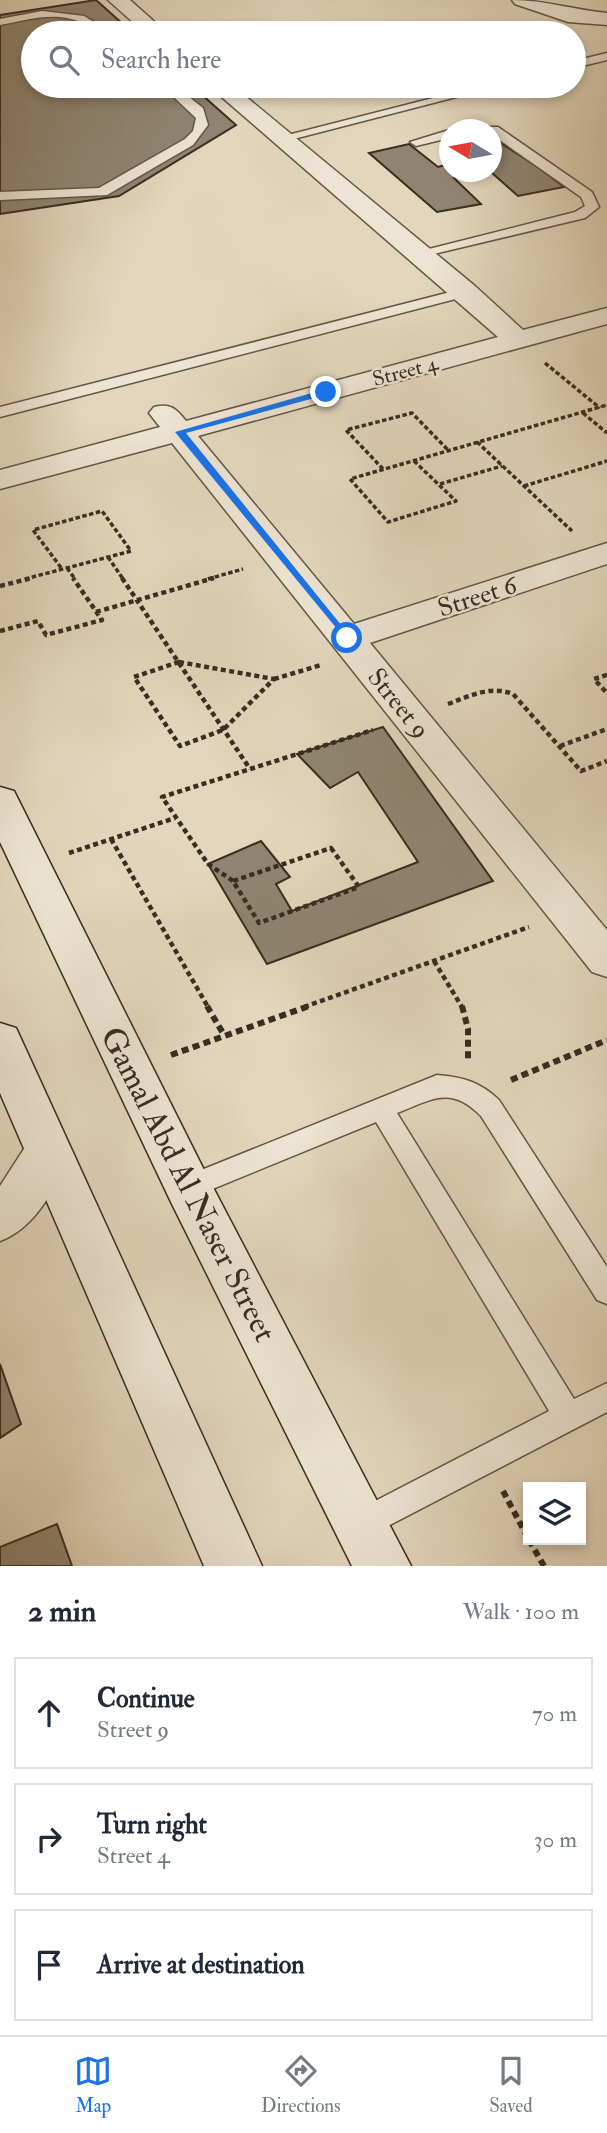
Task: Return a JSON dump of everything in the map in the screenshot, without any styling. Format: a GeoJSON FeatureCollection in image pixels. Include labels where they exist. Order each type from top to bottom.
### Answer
{"type":"FeatureCollection","features":[{"type":"Feature","properties":{"kind":"street"},"geometry":{"type":"LineString","coordinates":[[118,0],[143,21]]}},
{"type":"Feature","properties":{"kind":"street"},"geometry":{"type":"LineString","coordinates":[[522,0],[568,16],[607,19]]}},
{"type":"Feature","properties":{"kind":"street"},"geometry":{"type":"LineString","coordinates":[[234,98],[466,292],[510,333]]}},
{"type":"Feature","properties":{"kind":"street","name":"Street 4"},"geometry":{"type":"LineString","coordinates":[[510,333],[607,295]]}},
{"type":"Feature","properties":{"kind":"street","name":"Street 4"},"geometry":{"type":"LineString","coordinates":[[0,456],[172,422],[510,333],[607,316]]}},
{"type":"Feature","properties":{"kind":"street","name":"Street 4"},"geometry":{"type":"LineString","coordinates":[[0,480],[172,422]]}},
{"type":"Feature","properties":{"kind":"street","name":"Street 9"},"geometry":{"type":"LineString","coordinates":[[172,422],[607,960]]}},
{"type":"Feature","properties":{"kind":"street","name":"Street 6"},"geometry":{"type":"LineString","coordinates":[[353,646],[603,555]]}},
{"type":"Feature","properties":{"kind":"street","name":"Gamal Abd Al Naser Street"},"geometry":{"type":"LineString","coordinates":[[0,801],[188,1187],[382,1566]]}},
{"type":"Feature","properties":{"kind":"street"},"geometry":{"type":"LineString","coordinates":[[0,1041],[233,1566]]}},
{"type":"Feature","properties":{"kind":"street"},"geometry":{"type":"LineString","coordinates":[[0,1219],[19,1199],[48,1153]]}},
{"type":"Feature","properties":{"kind":"lane"},"geometry":{"type":"LineString","coordinates":[[0,22],[43,14],[68,14],[91,21]]}},
{"type":"Feature","properties":{"kind":"lane"},"geometry":{"type":"LineString","coordinates":[[586,62],[607,56]]}},
{"type":"Feature","properties":{"kind":"lane"},"geometry":{"type":"LineString","coordinates":[[0,196],[102,192],[200,133],[205,124],[202,114],[183,98]]}},
{"type":"Feature","properties":{"kind":"lane"},"geometry":{"type":"LineString","coordinates":[[282,138],[444,98]]}},
{"type":"Feature","properties":{"kind":"lane"},"geometry":{"type":"LineString","coordinates":[[422,255],[580,215],[592,207],[587,195],[502,136]]}},
{"type":"Feature","properties":{"kind":"lane"},"geometry":{"type":"LineString","coordinates":[[416,142],[439,137]]}},
{"type":"Feature","properties":{"kind":"lane"},"geometry":{"type":"LineString","coordinates":[[0,412],[466,292]]}},
{"type":"Feature","properties":{"kind":"lane"},"geometry":{"type":"LineString","coordinates":[[188,1187],[437,1086],[468,1091],[489,1108],[607,1291]]}},
{"type":"Feature","properties":{"kind":"lane"},"geometry":{"type":"LineString","coordinates":[[380,1107],[569,1417]]}},
{"type":"Feature","properties":{"kind":"lane"},"geometry":{"type":"LineString","coordinates":[[361,1525],[607,1397]]}},
{"type":"Feature","properties":{"kind":"path"},"geometry":{"type":"LineString","coordinates":[[510,333],[600,408]]}},
{"type":"Feature","properties":{"kind":"path"},"geometry":{"type":"LineString","coordinates":[[414,461],[456,501],[388,522],[350,479],[607,405]]}},
{"type":"Feature","properties":{"kind":"path"},"geometry":{"type":"LineString","coordinates":[[383,469],[346,430],[412,413],[449,451]]}},
{"type":"Feature","properties":{"kind":"path"},"geometry":{"type":"LineString","coordinates":[[582,413],[607,433]]}},
{"type":"Feature","properties":{"kind":"path"},"geometry":{"type":"LineString","coordinates":[[477,443],[603,555]]}},
{"type":"Feature","properties":{"kind":"path"},"geometry":{"type":"LineString","coordinates":[[524,486],[607,461]]}},
{"type":"Feature","properties":{"kind":"path"},"geometry":{"type":"LineString","coordinates":[[440,484],[502,466]]}},
{"type":"Feature","properties":{"kind":"path"},"geometry":{"type":"LineString","coordinates":[[0,586],[65,569],[131,551],[102,512],[33,530],[65,569],[102,620],[46,635],[38,621],[0,631]]}},
{"type":"Feature","properties":{"kind":"path"},"geometry":{"type":"LineString","coordinates":[[108,557],[250,769]]}},
{"type":"Feature","properties":{"kind":"path"},"geometry":{"type":"LineString","coordinates":[[96,612],[282,558]]}},
{"type":"Feature","properties":{"kind":"path"},"geometry":{"type":"LineString","coordinates":[[274,679],[179,662],[134,677],[180,746],[223,730],[274,679],[353,646]]}},
{"type":"Feature","properties":{"kind":"path"},"geometry":{"type":"LineString","coordinates":[[607,675],[594,679],[607,693]]}},
{"type":"Feature","properties":{"kind":"path"},"geometry":{"type":"LineString","coordinates":[[488,690],[503,689],[513,694],[581,771],[607,761]]}},
{"type":"Feature","properties":{"kind":"path"},"geometry":{"type":"LineString","coordinates":[[233,881],[331,848],[359,887],[259,923],[233,881],[208,864],[162,797],[411,718]]}},
{"type":"Feature","properties":{"kind":"path"},"geometry":{"type":"LineString","coordinates":[[560,746],[607,729]]}},
{"type":"Feature","properties":{"kind":"path"},"geometry":{"type":"LineString","coordinates":[[32,866],[175,818]]}},
{"type":"Feature","properties":{"kind":"path"},"geometry":{"type":"LineString","coordinates":[[111,839],[225,1036]]}},
{"type":"Feature","properties":{"kind":"path"},"geometry":{"type":"LineString","coordinates":[[131,1069],[569,913]]}},
{"type":"Feature","properties":{"kind":"path"},"geometry":{"type":"LineString","coordinates":[[435,961],[465,1008],[470,1034],[468,1091],[607,1040]]}},
{"type":"Feature","properties":{"kind":"path"},"geometry":{"type":"LineString","coordinates":[[485,1460],[523,1528]]}},
{"type":"Feature","properties":{"kind":"path"},"geometry":{"type":"LineString","coordinates":[[532,1545],[544,1566]]}},
{"type":"Feature","properties":{"kind":"building"},"geometry":{"type":"Polygon","coordinates":[[[96,0],[120,21],[21,21],[21,98],[206,98],[236,125],[119,196],[0,214],[0,15],[96,0]]]}},
{"type":"Feature","properties":{"kind":"building"},"geometry":{"type":"Polygon","coordinates":[[[409,144],[439,167],[439,182],[458,182],[481,204],[437,212],[369,153],[409,144]]]}},
{"type":"Feature","properties":{"kind":"building"},"geometry":{"type":"Polygon","coordinates":[[[502,144],[564,187],[518,196],[502,182],[502,144]]]}},
{"type":"Feature","properties":{"kind":"building"},"geometry":{"type":"Polygon","coordinates":[[[383,727],[493,881],[267,964],[208,864],[261,841],[290,877],[276,884],[292,911],[418,862],[358,772],[330,788],[297,754],[383,727]]]}},
{"type":"Feature","properties":{"kind":"building"},"geometry":{"type":"Polygon","coordinates":[[[0,1364],[21,1424],[0,1438],[0,1364]]]}},
{"type":"Feature","properties":{"kind":"building"},"geometry":{"type":"Polygon","coordinates":[[[57,1524],[72,1566],[0,1566],[0,1547],[57,1524]]]}},
{"type":"Feature","properties":{"kind":"route"},"geometry":{"type":"LineString","coordinates":[[326,392],[180,432],[347,638]]}}]}
